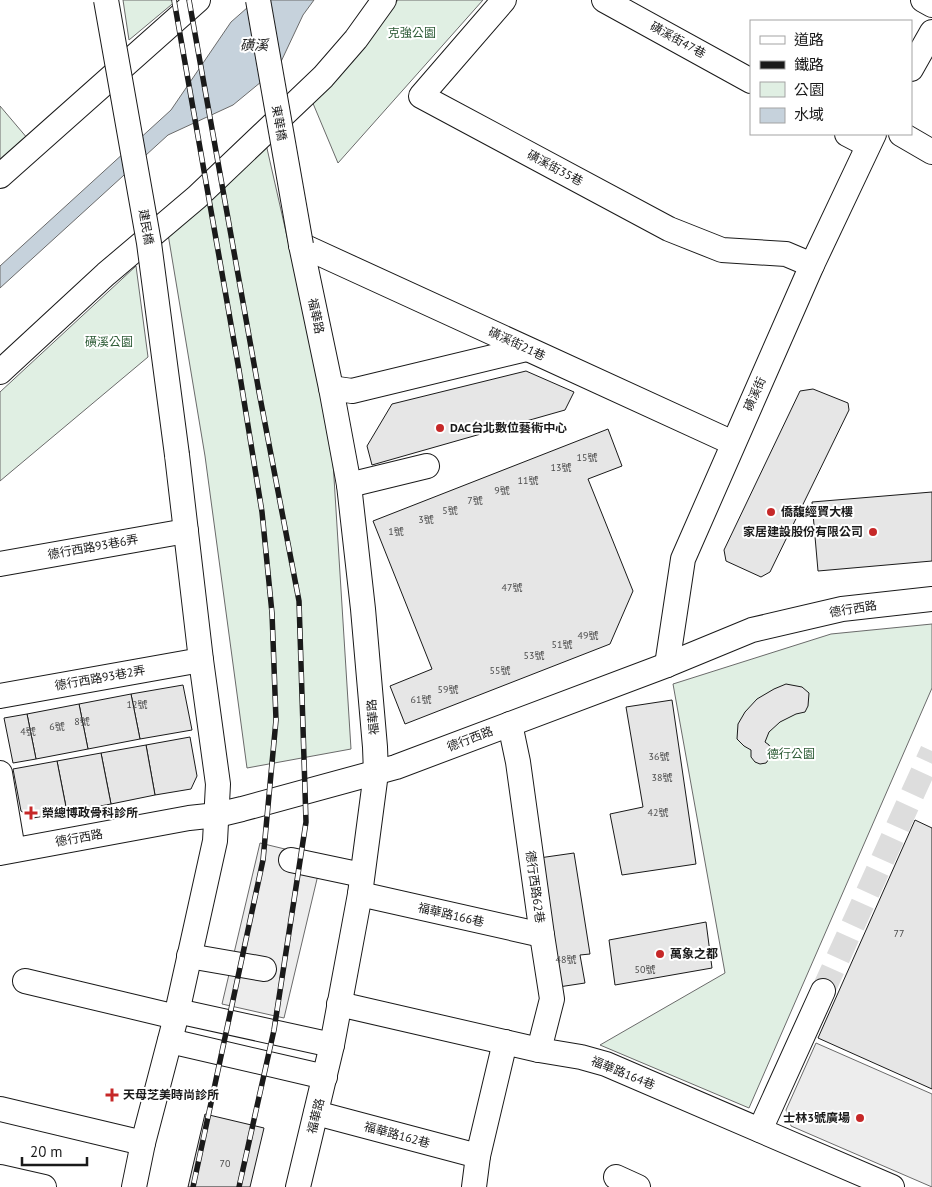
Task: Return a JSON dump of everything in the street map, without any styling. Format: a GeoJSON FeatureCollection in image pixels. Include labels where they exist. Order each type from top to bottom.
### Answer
{"type":"FeatureCollection","features":[{"type":"Feature","properties":{"kind":"street","name":"建民橋"},"geometry":{"type":"LineString","coordinates":[[106,0],[149,243],[186,530]]}},
{"type":"Feature","properties":{"kind":"street"},"geometry":{"type":"LineString","coordinates":[[0,176],[198,0]]}},
{"type":"Feature","properties":{"kind":"street","name":"東華橋"},"geometry":{"type":"LineString","coordinates":[[258,0],[301,245]]}},
{"type":"Feature","properties":{"kind":"street"},"geometry":{"type":"LineString","coordinates":[[0,372],[106,274],[197,197],[322,77],[356,39],[384,0]]}},
{"type":"Feature","properties":{"kind":"street","name":"磺溪街35巷"},"geometry":{"type":"LineString","coordinates":[[504,0],[421,96],[670,229],[722,250],[786,254],[812,265]]}},
{"type":"Feature","properties":{"kind":"street","name":"磺溪街47巷"},"geometry":{"type":"LineString","coordinates":[[604,0],[750,80]]}},
{"type":"Feature","properties":{"kind":"street"},"geometry":{"type":"LineString","coordinates":[[923,0],[932,5]]}},
{"type":"Feature","properties":{"kind":"street"},"geometry":{"type":"LineString","coordinates":[[920,64],[932,32]]}},
{"type":"Feature","properties":{"kind":"street"},"geometry":{"type":"LineString","coordinates":[[852,135],[871,139]]}},
{"type":"Feature","properties":{"kind":"street"},"geometry":{"type":"LineString","coordinates":[[903,135],[932,152]]}},
{"type":"Feature","properties":{"kind":"street","name":"磺溪街"},"geometry":{"type":"LineString","coordinates":[[667,665],[683,559],[812,265],[871,139]]}},
{"type":"Feature","properties":{"kind":"street","name":"磺溪街21巷"},"geometry":{"type":"LineString","coordinates":[[301,245],[733,443]]}},
{"type":"Feature","properties":{"kind":"street","name":"福華路"},"geometry":{"type":"LineString","coordinates":[[298,1187],[332,1046],[361,884],[376,773],[363,609],[349,485],[301,245]]}},
{"type":"Feature","properties":{"kind":"street"},"geometry":{"type":"LineString","coordinates":[[331,388],[352,391],[526,348]]}},
{"type":"Feature","properties":{"kind":"street"},"geometry":{"type":"LineString","coordinates":[[349,485],[427,466]]}},
{"type":"Feature","properties":{"kind":"street"},"geometry":{"type":"LineString","coordinates":[[134,1187],[143,1143],[190,956],[214,841],[217,815],[218,784],[186,530]]}},
{"type":"Feature","properties":{"kind":"street","name":"德行西路93巷6弄"},"geometry":{"type":"LineString","coordinates":[[0,564],[186,530]]}},
{"type":"Feature","properties":{"kind":"street","name":"德行西路"},"geometry":{"type":"LineString","coordinates":[[7,851],[189,818],[217,815],[376,773],[667,665],[755,629],[842,609],[932,599]]}},
{"type":"Feature","properties":{"kind":"street","name":"德行西路93巷2弄"},"geometry":{"type":"LineString","coordinates":[[0,696],[201,660]]}},
{"type":"Feature","properties":{"kind":"street","name":"德行西路62巷"},"geometry":{"type":"LineString","coordinates":[[510,724],[518,762],[552,998],[539,1050]]}},
{"type":"Feature","properties":{"kind":"street"},"geometry":{"type":"LineString","coordinates":[[0,774],[7,851]]}},
{"type":"Feature","properties":{"kind":"street","name":"福華路166巷"},"geometry":{"type":"LineString","coordinates":[[291,860],[361,884],[542,935]]}},
{"type":"Feature","properties":{"kind":"street"},"geometry":{"type":"LineString","coordinates":[[190,956],[264,969]]}},
{"type":"Feature","properties":{"kind":"street"},"geometry":{"type":"LineString","coordinates":[[25,981],[332,1046]]}},
{"type":"Feature","properties":{"kind":"street"},"geometry":{"type":"LineString","coordinates":[[760,1130],[823,991]]}},
{"type":"Feature","properties":{"kind":"street","name":"福華路164巷"},"geometry":{"type":"LineString","coordinates":[[339,1004],[606,1064],[892,1187]]}},
{"type":"Feature","properties":{"kind":"street"},"geometry":{"type":"LineString","coordinates":[[170,1041],[326,1077]]}},
{"type":"Feature","properties":{"kind":"street"},"geometry":{"type":"LineString","coordinates":[[474,1187],[478,1156],[505,1042]]}},
{"type":"Feature","properties":{"kind":"street"},"geometry":{"type":"LineString","coordinates":[[0,1109],[143,1143]]}},
{"type":"Feature","properties":{"kind":"street","name":"福華路162巷"},"geometry":{"type":"LineString","coordinates":[[316,1113],[478,1156]]}},
{"type":"Feature","properties":{"kind":"street"},"geometry":{"type":"LineString","coordinates":[[0,1177],[44,1187]]}},
{"type":"Feature","properties":{"kind":"street"},"geometry":{"type":"LineString","coordinates":[[616,1178],[638,1187]]}},
{"type":"Feature","properties":{"kind":"green space"},"geometry":{"type":"Polygon","coordinates":[[[123,0],[177,0],[129,40],[123,0]]]}},
{"type":"Feature","properties":{"kind":"green space","name":"克強公園"},"geometry":{"type":"Polygon","coordinates":[[[398,0],[483,0],[338,163],[312,101],[398,0]]]}},
{"type":"Feature","properties":{"kind":"green space"},"geometry":{"type":"Polygon","coordinates":[[[0,106],[28,139],[0,165],[0,106]]]}},
{"type":"Feature","properties":{"kind":"green space"},"geometry":{"type":"Polygon","coordinates":[[[266,144],[331,430],[351,749],[247,768],[205,456],[168,234],[266,144]]]}},
{"type":"Feature","properties":{"kind":"green space","name":"磺溪公園"},"geometry":{"type":"Polygon","coordinates":[[[136,266],[148,357],[0,481],[0,392],[136,266]]]}},
{"type":"Feature","properties":{"kind":"green space","name":"德行公園"},"geometry":{"type":"Polygon","coordinates":[[[932,624],[932,688],[749,1108],[600,1045],[725,973],[673,684],[831,634],[932,624]]]}},
{"type":"Feature","properties":{"kind":"shaded area"},"geometry":{"type":"Polygon","coordinates":[[[260,843],[322,858],[284,1018],[222,1004],[260,843]]]}},
{"type":"Feature","properties":{"kind":"shaded area","name":"士林3號廣場"},"geometry":{"type":"Polygon","coordinates":[[[816,1043],[932,1094],[932,1187],[791,1126],[786,1110],[816,1043]]]}},
{"type":"Feature","properties":{"kind":"water","name":"磺溪"},"geometry":{"type":"Polygon","coordinates":[[[256,0],[314,0],[303,15],[278,68],[233,105],[168,135],[0,288],[0,266],[171,110],[231,22],[256,0]]]}},
{"type":"Feature","properties":{"kind":"building","name":"DAC台北數位藝術中心"},"geometry":{"type":"Polygon","coordinates":[[[526,371],[574,392],[565,410],[372,465],[367,446],[392,404],[526,371]]]}},
{"type":"Feature","properties":{"kind":"building","name":"僑馥經貿大樓"},"geometry":{"type":"Polygon","coordinates":[[[813,389],[848,403],[849,410],[770,572],[761,577],[726,561],[724,550],[800,391],[813,389]]]}},
{"type":"Feature","properties":{"kind":"building"},"geometry":{"type":"Polygon","coordinates":[[[608,429],[622,466],[588,479],[633,591],[610,644],[405,724],[390,686],[432,669],[373,521],[608,429]]]}},
{"type":"Feature","properties":{"kind":"building","name":"家居建設股份有限公司"},"geometry":{"type":"Polygon","coordinates":[[[932,492],[932,561],[818,571],[812,502],[932,492]]]}},
{"type":"Feature","properties":{"kind":"building"},"geometry":{"type":"Polygon","coordinates":[[[786,684],[802,687],[809,693],[808,706],[805,712],[780,722],[769,732],[765,742],[769,745],[772,755],[766,763],[760,764],[751,757],[751,750],[737,739],[738,724],[745,712],[757,699],[786,684]]]}},
{"type":"Feature","properties":{"kind":"building"},"geometry":{"type":"Polygon","coordinates":[[[183,685],[192,730],[140,739],[131,694],[183,685]]]}},
{"type":"Feature","properties":{"kind":"building"},"geometry":{"type":"Polygon","coordinates":[[[131,694],[140,739],[88,749],[79,704],[131,694]]]}},
{"type":"Feature","properties":{"kind":"building"},"geometry":{"type":"Polygon","coordinates":[[[672,700],[696,864],[622,875],[610,814],[643,807],[626,707],[672,700]]]}},
{"type":"Feature","properties":{"kind":"building"},"geometry":{"type":"Polygon","coordinates":[[[79,704],[88,749],[36,759],[27,714],[79,704]]]}},
{"type":"Feature","properties":{"kind":"building"},"geometry":{"type":"Polygon","coordinates":[[[27,714],[36,759],[13,763],[4,718],[27,714]]]}},
{"type":"Feature","properties":{"kind":"building"},"geometry":{"type":"Polygon","coordinates":[[[190,737],[197,776],[191,789],[155,795],[146,745],[190,737]]]}},
{"type":"Feature","properties":{"kind":"building"},"geometry":{"type":"Polygon","coordinates":[[[146,745],[155,795],[111,804],[101,753],[146,745]]]}},
{"type":"Feature","properties":{"kind":"building"},"geometry":{"type":"Polygon","coordinates":[[[101,753],[111,804],[67,812],[57,761],[101,753]]]}},
{"type":"Feature","properties":{"kind":"building"},"geometry":{"type":"Polygon","coordinates":[[[57,761],[67,812],[33,818],[21,811],[13,769],[57,761]]]}},
{"type":"Feature","properties":{"kind":"building"},"geometry":{"type":"Polygon","coordinates":[[[915,820],[932,828],[932,1089],[818,1038],[915,820]]]}},
{"type":"Feature","properties":{"kind":"building"},"geometry":{"type":"Polygon","coordinates":[[[574,853],[590,954],[580,955],[585,983],[552,988],[532,859],[574,853]]]}},
{"type":"Feature","properties":{"kind":"building","name":"萬象之都"},"geometry":{"type":"Polygon","coordinates":[[[706,922],[712,968],[615,985],[609,940],[706,922]]]}},
{"type":"Feature","properties":{"kind":"building"},"geometry":{"type":"Polygon","coordinates":[[[205,1114],[264,1128],[250,1187],[188,1187],[205,1114]]]}},
{"type":"Feature","properties":{"kind":"tunnel"},"geometry":{"type":"LineString","coordinates":[[823,991],[932,751]]}},
{"type":"Feature","properties":{"kind":"railway"},"geometry":{"type":"LineString","coordinates":[[174,0],[262,512],[272,613],[276,720],[263,860],[193,1187]]}},
{"type":"Feature","properties":{"kind":"railway"},"geometry":{"type":"LineString","coordinates":[[189,0],[259,392],[299,601],[306,822],[274,1030],[239,1187]]}},
{"type":"Feature","properties":{"kind":"place","name":"DAC台北數位藝術中心"},"geometry":{"type":"Point","coordinates":[440,428]}},
{"type":"Feature","properties":{"kind":"place","name":"僑馥經貿大樓"},"geometry":{"type":"Point","coordinates":[771,512]}},
{"type":"Feature","properties":{"kind":"place","name":"家居建設股份有限公司"},"geometry":{"type":"Point","coordinates":[873,532]}},
{"type":"Feature","properties":{"kind":"place","name":"榮總博政骨科診所"},"geometry":{"type":"Point","coordinates":[31,813]}},
{"type":"Feature","properties":{"kind":"place","name":"萬象之都"},"geometry":{"type":"Point","coordinates":[660,954]}},
{"type":"Feature","properties":{"kind":"place","name":"天母芝美時尚診所"},"geometry":{"type":"Point","coordinates":[112,1095]}},
{"type":"Feature","properties":{"kind":"place","name":"士林3號廣場"},"geometry":{"type":"Point","coordinates":[860,1118]}}]}
